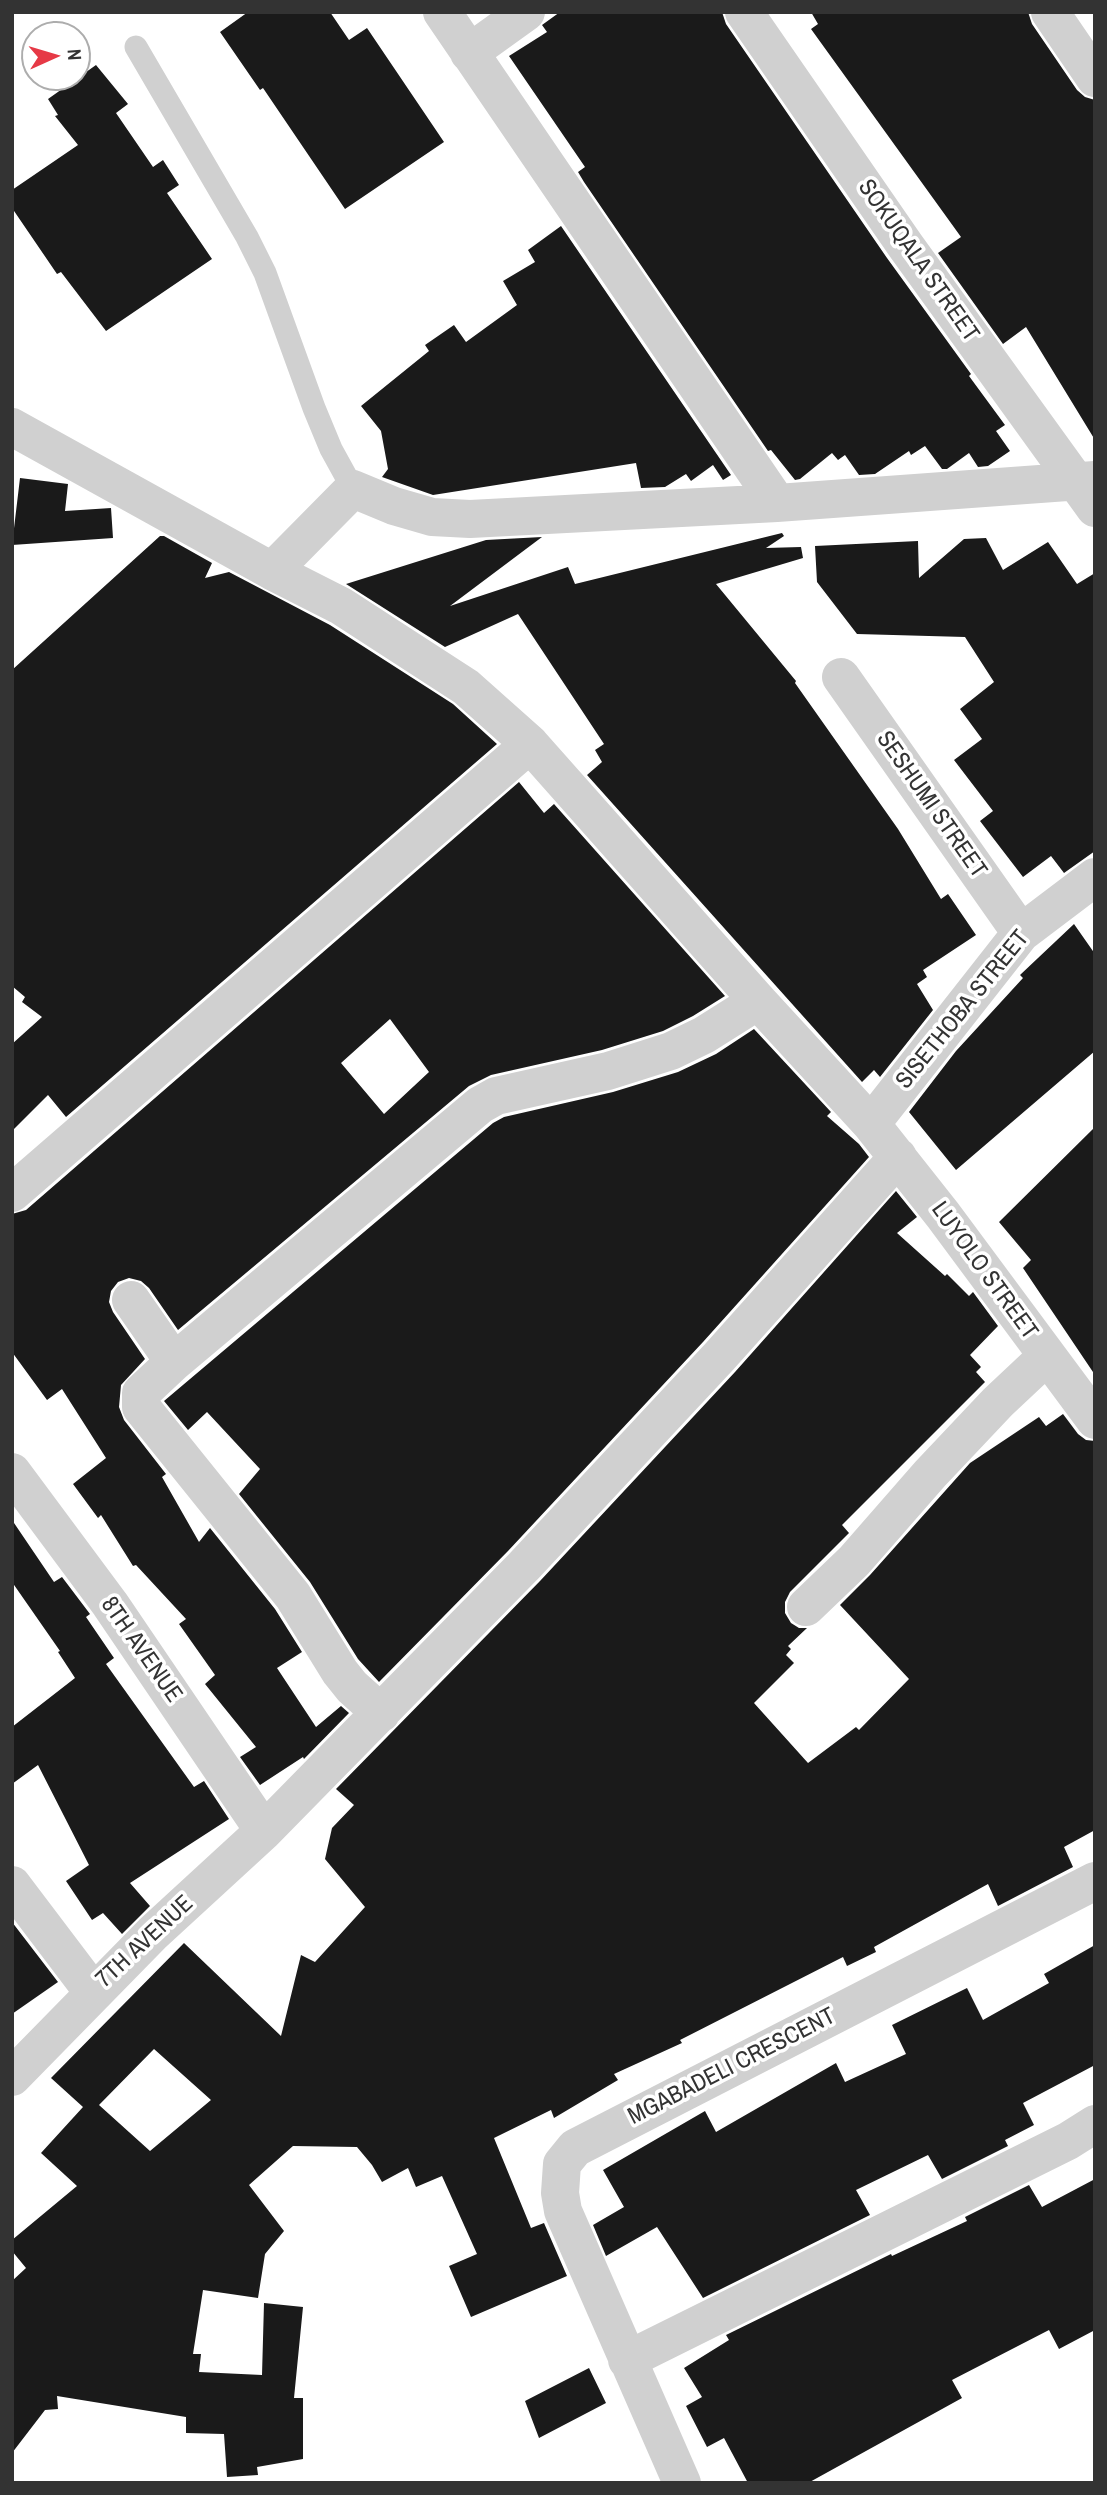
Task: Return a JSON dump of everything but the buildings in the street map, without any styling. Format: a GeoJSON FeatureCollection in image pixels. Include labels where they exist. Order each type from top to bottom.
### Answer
{"type":"FeatureCollection","features":[{"type":"Feature","properties":{"kind":"street"},"geometry":{"type":"LineString","coordinates":[[442,12],[777,503]]}},
{"type":"Feature","properties":{"kind":"street"},"geometry":{"type":"LineString","coordinates":[[469,53],[526,12]]}},
{"type":"Feature","properties":{"kind":"street","name":"SOKUQALA STREET"},"geometry":{"type":"LineString","coordinates":[[744,12],[905,245],[1088,490]]}},
{"type":"Feature","properties":{"kind":"street"},"geometry":{"type":"LineString","coordinates":[[1050,12],[1095,78]]}},
{"type":"Feature","properties":{"kind":"street","name":"LUYOLO STREET"},"geometry":{"type":"LineString","coordinates":[[12,428],[341,606],[466,687],[530,744],[758,1002],[871,1124],[1095,1420]]}},
{"type":"Feature","properties":{"kind":"street"},"geometry":{"type":"LineString","coordinates":[[272,571],[353,489],[394,506],[432,517],[470,519],[1088,490]]}},
{"type":"Feature","properties":{"kind":"street","name":"SESHUMI STREET"},"geometry":{"type":"LineString","coordinates":[[841,677],[1021,933]]}},
{"type":"Feature","properties":{"kind":"street"},"geometry":{"type":"LineString","coordinates":[[12,1193],[530,744]]}},
{"type":"Feature","properties":{"kind":"street","name":"SISETHOBA STREET"},"geometry":{"type":"LineString","coordinates":[[871,1124],[1021,933],[1095,877]]}},
{"type":"Feature","properties":{"kind":"street"},"geometry":{"type":"LineString","coordinates":[[381,1713],[340,1672],[293,1596],[141,1407],[141,1393],[174,1362],[480,1105],[496,1096],[608,1070],[671,1051],[704,1035],[758,1002]]}},
{"type":"Feature","properties":{"kind":"street","name":"7TH AVENUE"},"geometry":{"type":"LineString","coordinates":[[12,1885],[93,1992],[264,1831],[552,1536],[719,1357],[898,1157]]}},
{"type":"Feature","properties":{"kind":"street"},"geometry":{"type":"LineString","coordinates":[[131,1300],[174,1362]]}},
{"type":"Feature","properties":{"kind":"street"},"geometry":{"type":"LineString","coordinates":[[806,1607],[854,1562],[930,1474],[998,1402],[1047,1356]]}},
{"type":"Feature","properties":{"kind":"street","name":"8TH AVENUE"},"geometry":{"type":"LineString","coordinates":[[12,1472],[110,1604],[264,1831]]}},
{"type":"Feature","properties":{"kind":"street","name":"MGABADELI CRESCENT"},"geometry":{"type":"LineString","coordinates":[[682,2483],[563,2211],[559,2177],[562,2164],[575,2148],[1095,1881]]}},
{"type":"Feature","properties":{"kind":"street"},"geometry":{"type":"LineString","coordinates":[[12,2077],[93,1992]]}},
{"type":"Feature","properties":{"kind":"street"},"geometry":{"type":"LineString","coordinates":[[627,2360],[1068,2141],[1095,2124]]}},
{"type":"Feature","properties":{"kind":"lane"},"geometry":{"type":"LineString","coordinates":[[136,47],[247,237],[265,273],[331,450],[353,489]]}}]}
